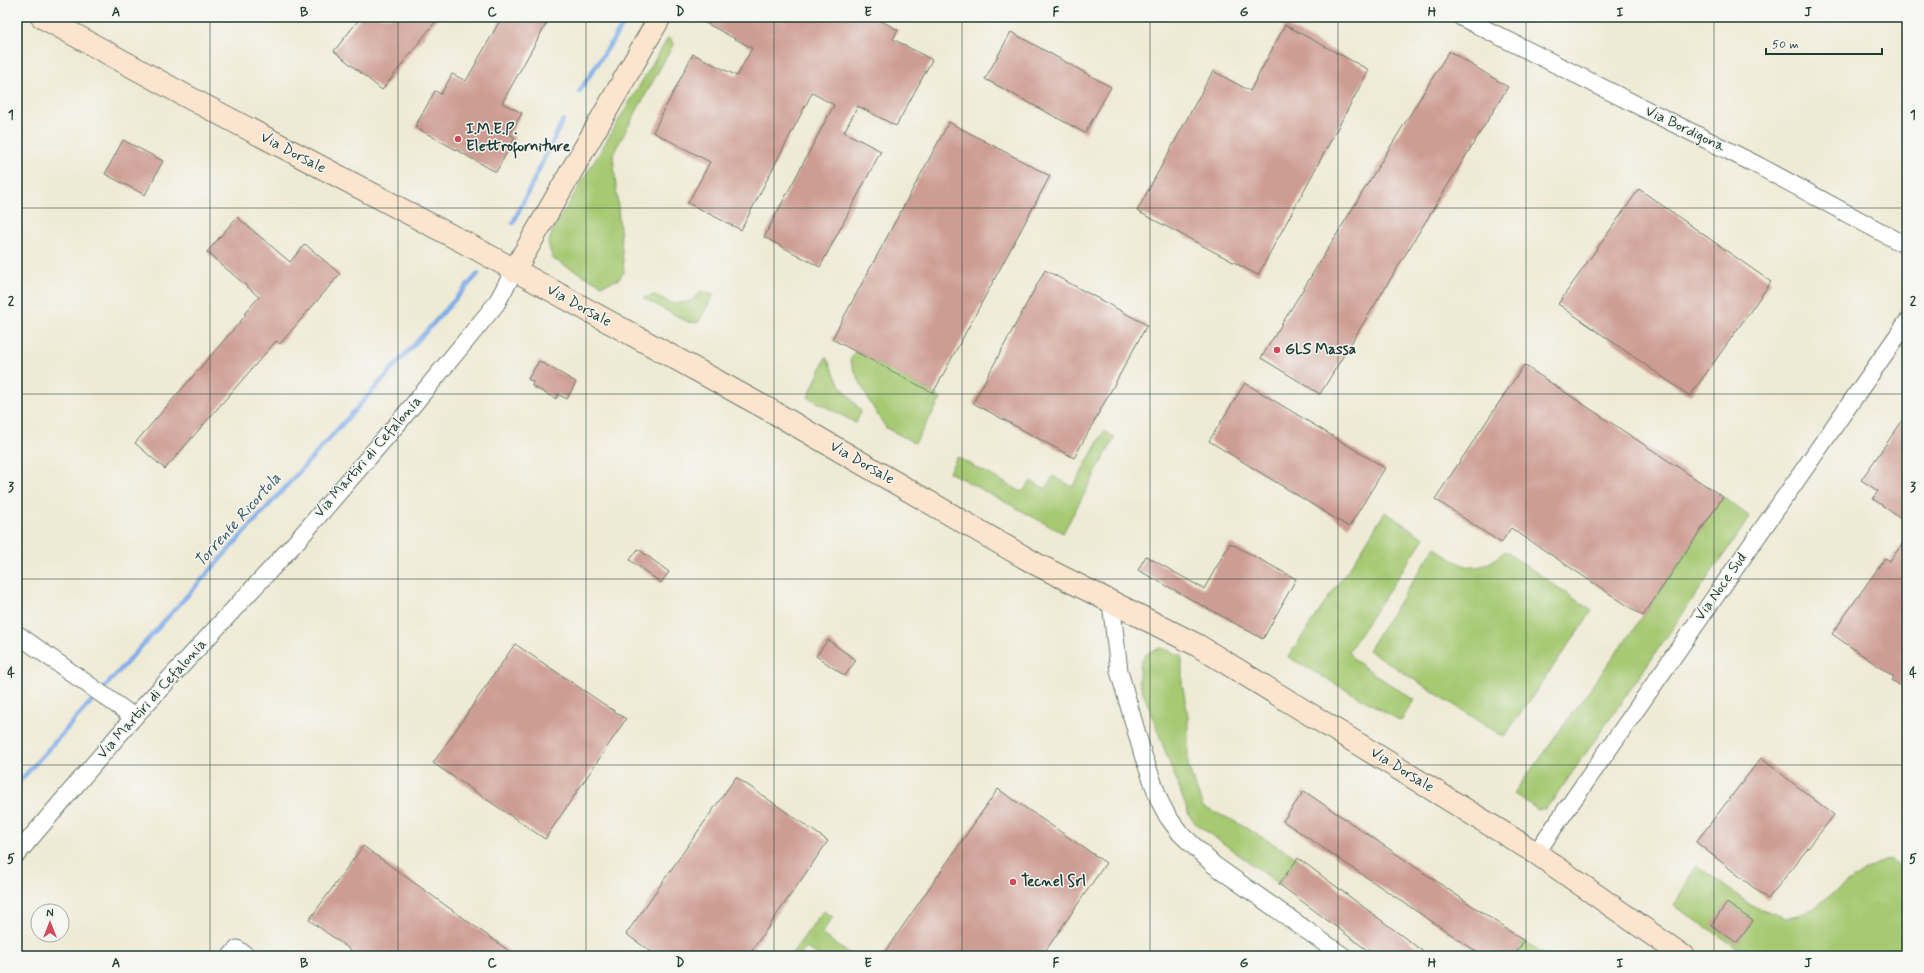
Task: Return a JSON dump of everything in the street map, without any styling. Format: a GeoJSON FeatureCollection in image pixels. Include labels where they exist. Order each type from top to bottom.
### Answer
{"type":"FeatureCollection","features":[{"type":"Feature","properties":{"kind":"street","name":"Via Dorsale"},"geometry":{"type":"LineString","coordinates":[[42,17],[179,92],[471,246],[514,271],[775,413],[1036,564],[1197,645],[1536,853],[1683,956]]}},
{"type":"Feature","properties":{"kind":"street","name":"Via Martiri di Cefalonia"},"geometry":{"type":"LineString","coordinates":[[17,854],[134,717],[296,542],[399,422],[496,304],[660,17]]}},
{"type":"Feature","properties":{"kind":"street","name":"Via Bordigona"},"geometry":{"type":"LineString","coordinates":[[1461,17],[1759,166],[1907,246]]}},
{"type":"Feature","properties":{"kind":"street","name":"Via Noce Sud"},"geometry":{"type":"LineString","coordinates":[[1536,853],[1907,322]]}},
{"type":"Feature","properties":{"kind":"street"},"geometry":{"type":"LineString","coordinates":[[1111,602],[1118,671],[1142,755],[1160,802],[1168,817],[1184,838],[1214,865],[1342,956]]}},
{"type":"Feature","properties":{"kind":"street","name":"Via Martiri di Cefalonia"},"geometry":{"type":"LineString","coordinates":[[17,634],[87,682],[134,717]]}},
{"type":"Feature","properties":{"kind":"street"},"geometry":{"type":"LineString","coordinates":[[231,956],[237,949],[247,956]]}},
{"type":"Feature","properties":{"kind":"green space"},"geometry":{"type":"Polygon","coordinates":[[[668,38],[674,43],[613,154],[624,272],[619,279],[602,285],[553,259],[548,244],[553,230],[668,38]]]}},
{"type":"Feature","properties":{"kind":"green space"},"geometry":{"type":"Polygon","coordinates":[[[701,291],[714,295],[698,323],[688,322],[643,298],[655,295],[673,304],[691,301],[701,291]]]}},
{"type":"Feature","properties":{"kind":"green space"},"geometry":{"type":"Polygon","coordinates":[[[855,351],[933,393],[941,399],[915,443],[886,428],[869,401],[850,361],[855,351]]]}},
{"type":"Feature","properties":{"kind":"green space"},"geometry":{"type":"Polygon","coordinates":[[[826,357],[840,385],[861,411],[856,423],[808,397],[826,357]]]}},
{"type":"Feature","properties":{"kind":"green space"},"geometry":{"type":"Polygon","coordinates":[[[1104,431],[1115,437],[1063,533],[949,472],[957,457],[1022,492],[1031,481],[1046,489],[1053,476],[1073,487],[1104,431]]]}},
{"type":"Feature","properties":{"kind":"green space"},"geometry":{"type":"Polygon","coordinates":[[[1723,497],[1750,517],[1554,799],[1546,808],[1538,810],[1514,793],[1643,616],[1723,497]]]}},
{"type":"Feature","properties":{"kind":"green space"},"geometry":{"type":"Polygon","coordinates":[[[1385,512],[1424,538],[1348,652],[1355,661],[1414,700],[1401,721],[1288,657],[1358,555],[1385,512]]]}},
{"type":"Feature","properties":{"kind":"green space"},"geometry":{"type":"Polygon","coordinates":[[[1435,547],[1453,560],[1470,567],[1478,567],[1486,564],[1505,551],[1592,611],[1504,737],[1368,650],[1435,547]]]}},
{"type":"Feature","properties":{"kind":"green space"},"geometry":{"type":"Polygon","coordinates":[[[1162,648],[1182,656],[1182,683],[1188,716],[1188,766],[1203,807],[1232,820],[1298,858],[1279,884],[1195,823],[1189,815],[1139,681],[1141,663],[1145,655],[1162,648]]]}},
{"type":"Feature","properties":{"kind":"green space"},"geometry":{"type":"Polygon","coordinates":[[[1890,859],[1907,871],[1907,956],[1750,956],[1674,906],[1696,865],[1752,906],[1786,918],[1807,912],[1869,867],[1890,859]],[[1727,903],[1712,925],[1737,943],[1752,921],[1727,903]]]}},
{"type":"Feature","properties":{"kind":"green space"},"geometry":{"type":"Polygon","coordinates":[[[823,911],[833,917],[821,934],[853,956],[820,956],[806,948],[800,956],[790,956],[823,911]]]}},
{"type":"Feature","properties":{"kind":"green space"},"geometry":{"type":"Polygon","coordinates":[[[1524,941],[1547,956],[1514,956],[1524,941]]]}},
{"type":"Feature","properties":{"kind":"building"},"geometry":{"type":"Polygon","coordinates":[[[361,17],[439,17],[382,90],[334,51],[361,17]]]}},
{"type":"Feature","properties":{"kind":"building"},"geometry":{"type":"Polygon","coordinates":[[[502,17],[550,17],[502,103],[522,113],[510,134],[515,138],[496,172],[415,127],[435,91],[441,94],[452,74],[466,81],[502,17]]]}},
{"type":"Feature","properties":{"kind":"building"},"geometry":{"type":"Polygon","coordinates":[[[695,17],[874,17],[898,30],[893,39],[932,60],[896,126],[858,106],[844,132],[881,151],[820,267],[764,237],[834,105],[812,93],[741,230],[688,203],[710,162],[653,132],[693,54],[737,76],[752,48],[695,17]]]}},
{"type":"Feature","properties":{"kind":"building"},"geometry":{"type":"Polygon","coordinates":[[[1285,25],[1369,70],[1258,275],[1137,211],[1213,71],[1250,91],[1285,25]]]}},
{"type":"Feature","properties":{"kind":"building"},"geometry":{"type":"Polygon","coordinates":[[[1011,32],[1111,87],[1085,133],[985,79],[1011,32]]]}},
{"type":"Feature","properties":{"kind":"building"},"geometry":{"type":"Polygon","coordinates":[[[1449,51],[1508,87],[1320,394],[1261,358],[1449,51]]]}},
{"type":"Feature","properties":{"kind":"building"},"geometry":{"type":"Polygon","coordinates":[[[949,122],[1050,176],[933,393],[832,339],[949,122]]]}},
{"type":"Feature","properties":{"kind":"building"},"geometry":{"type":"Polygon","coordinates":[[[123,140],[163,161],[145,195],[105,174],[123,140]]]}},
{"type":"Feature","properties":{"kind":"building"},"geometry":{"type":"Polygon","coordinates":[[[1639,189],[1771,282],[1690,396],[1558,304],[1639,189]]]}},
{"type":"Feature","properties":{"kind":"building"},"geometry":{"type":"Polygon","coordinates":[[[237,217],[290,262],[305,244],[340,274],[280,344],[276,341],[165,469],[135,443],[246,315],[244,314],[259,297],[207,252],[237,217]]]}},
{"type":"Feature","properties":{"kind":"building"},"geometry":{"type":"Polygon","coordinates":[[[1045,270],[1147,325],[1074,458],[973,403],[1045,270]]]}},
{"type":"Feature","properties":{"kind":"building"},"geometry":{"type":"Polygon","coordinates":[[[539,361],[576,382],[567,399],[558,394],[556,399],[532,386],[533,382],[528,379],[539,361]]]}},
{"type":"Feature","properties":{"kind":"building"},"geometry":{"type":"Polygon","coordinates":[[[1524,365],[1723,497],[1643,616],[1511,528],[1501,543],[1435,499],[1524,365]]]}},
{"type":"Feature","properties":{"kind":"building"},"geometry":{"type":"Polygon","coordinates":[[[1245,383],[1385,468],[1349,527],[1209,441],[1245,383]]]}},
{"type":"Feature","properties":{"kind":"building"},"geometry":{"type":"Polygon","coordinates":[[[1907,414],[1907,523],[1873,499],[1878,491],[1861,480],[1907,414]]]}},
{"type":"Feature","properties":{"kind":"building"},"geometry":{"type":"Polygon","coordinates":[[[1907,537],[1907,690],[1892,680],[1894,677],[1832,634],[1885,558],[1890,561],[1907,537]]]}},
{"type":"Feature","properties":{"kind":"building"},"geometry":{"type":"Polygon","coordinates":[[[1230,543],[1296,579],[1263,639],[1138,570],[1146,556],[1204,589],[1230,543]]]}},
{"type":"Feature","properties":{"kind":"building"},"geometry":{"type":"Polygon","coordinates":[[[638,549],[669,572],[661,583],[630,560],[638,549]]]}},
{"type":"Feature","properties":{"kind":"building"},"geometry":{"type":"Polygon","coordinates":[[[828,640],[856,660],[845,676],[816,656],[828,640]]]}},
{"type":"Feature","properties":{"kind":"building"},"geometry":{"type":"Polygon","coordinates":[[[515,644],[626,719],[545,839],[433,763],[515,644]]]}},
{"type":"Feature","properties":{"kind":"building"},"geometry":{"type":"Polygon","coordinates":[[[1761,758],[1834,815],[1768,899],[1696,842],[1761,758]]]}},
{"type":"Feature","properties":{"kind":"building"},"geometry":{"type":"Polygon","coordinates":[[[736,777],[828,841],[748,956],[657,956],[626,934],[736,777]]]}},
{"type":"Feature","properties":{"kind":"building","name":"Tecnel Srl"},"geometry":{"type":"Polygon","coordinates":[[[998,789],[1106,863],[1042,956],[882,956],[998,789]]]}},
{"type":"Feature","properties":{"kind":"building"},"geometry":{"type":"Polygon","coordinates":[[[1304,791],[1524,941],[1514,956],[1483,956],[1283,821],[1304,791]]]}},
{"type":"Feature","properties":{"kind":"building"},"geometry":{"type":"Polygon","coordinates":[[[363,846],[516,956],[359,956],[309,920],[363,846]]]}},
{"type":"Feature","properties":{"kind":"building"},"geometry":{"type":"Polygon","coordinates":[[[1298,858],[1429,956],[1375,956],[1279,884],[1298,858]]]}},
{"type":"Feature","properties":{"kind":"building"},"geometry":{"type":"Polygon","coordinates":[[[1727,903],[1753,921],[1737,943],[1711,925],[1727,903]]]}},
{"type":"Feature","properties":{"kind":"waterway","name":"Torrente Ricortola"},"geometry":{"type":"LineString","coordinates":[[579,92],[628,17]]}},
{"type":"Feature","properties":{"kind":"waterway","name":"Torrente Ricortola"},"geometry":{"type":"LineString","coordinates":[[513,223],[563,120]]}},
{"type":"Feature","properties":{"kind":"waterway","name":"Torrente Ricortola"},"geometry":{"type":"LineString","coordinates":[[102,690],[478,274]]}},
{"type":"Feature","properties":{"kind":"waterway","name":"Torrente Ricortola"},"geometry":{"type":"LineString","coordinates":[[17,784],[97,695]]}},
{"type":"Feature","properties":{"kind":"place","name":"I.M.E.P. Elettroforniture"},"geometry":{"type":"Point","coordinates":[458,139]}},
{"type":"Feature","properties":{"kind":"place","name":"GLS Massa"},"geometry":{"type":"Point","coordinates":[1277,350]}},
{"type":"Feature","properties":{"kind":"place","name":"Tecnel Srl"},"geometry":{"type":"Point","coordinates":[1013,882]}}]}
